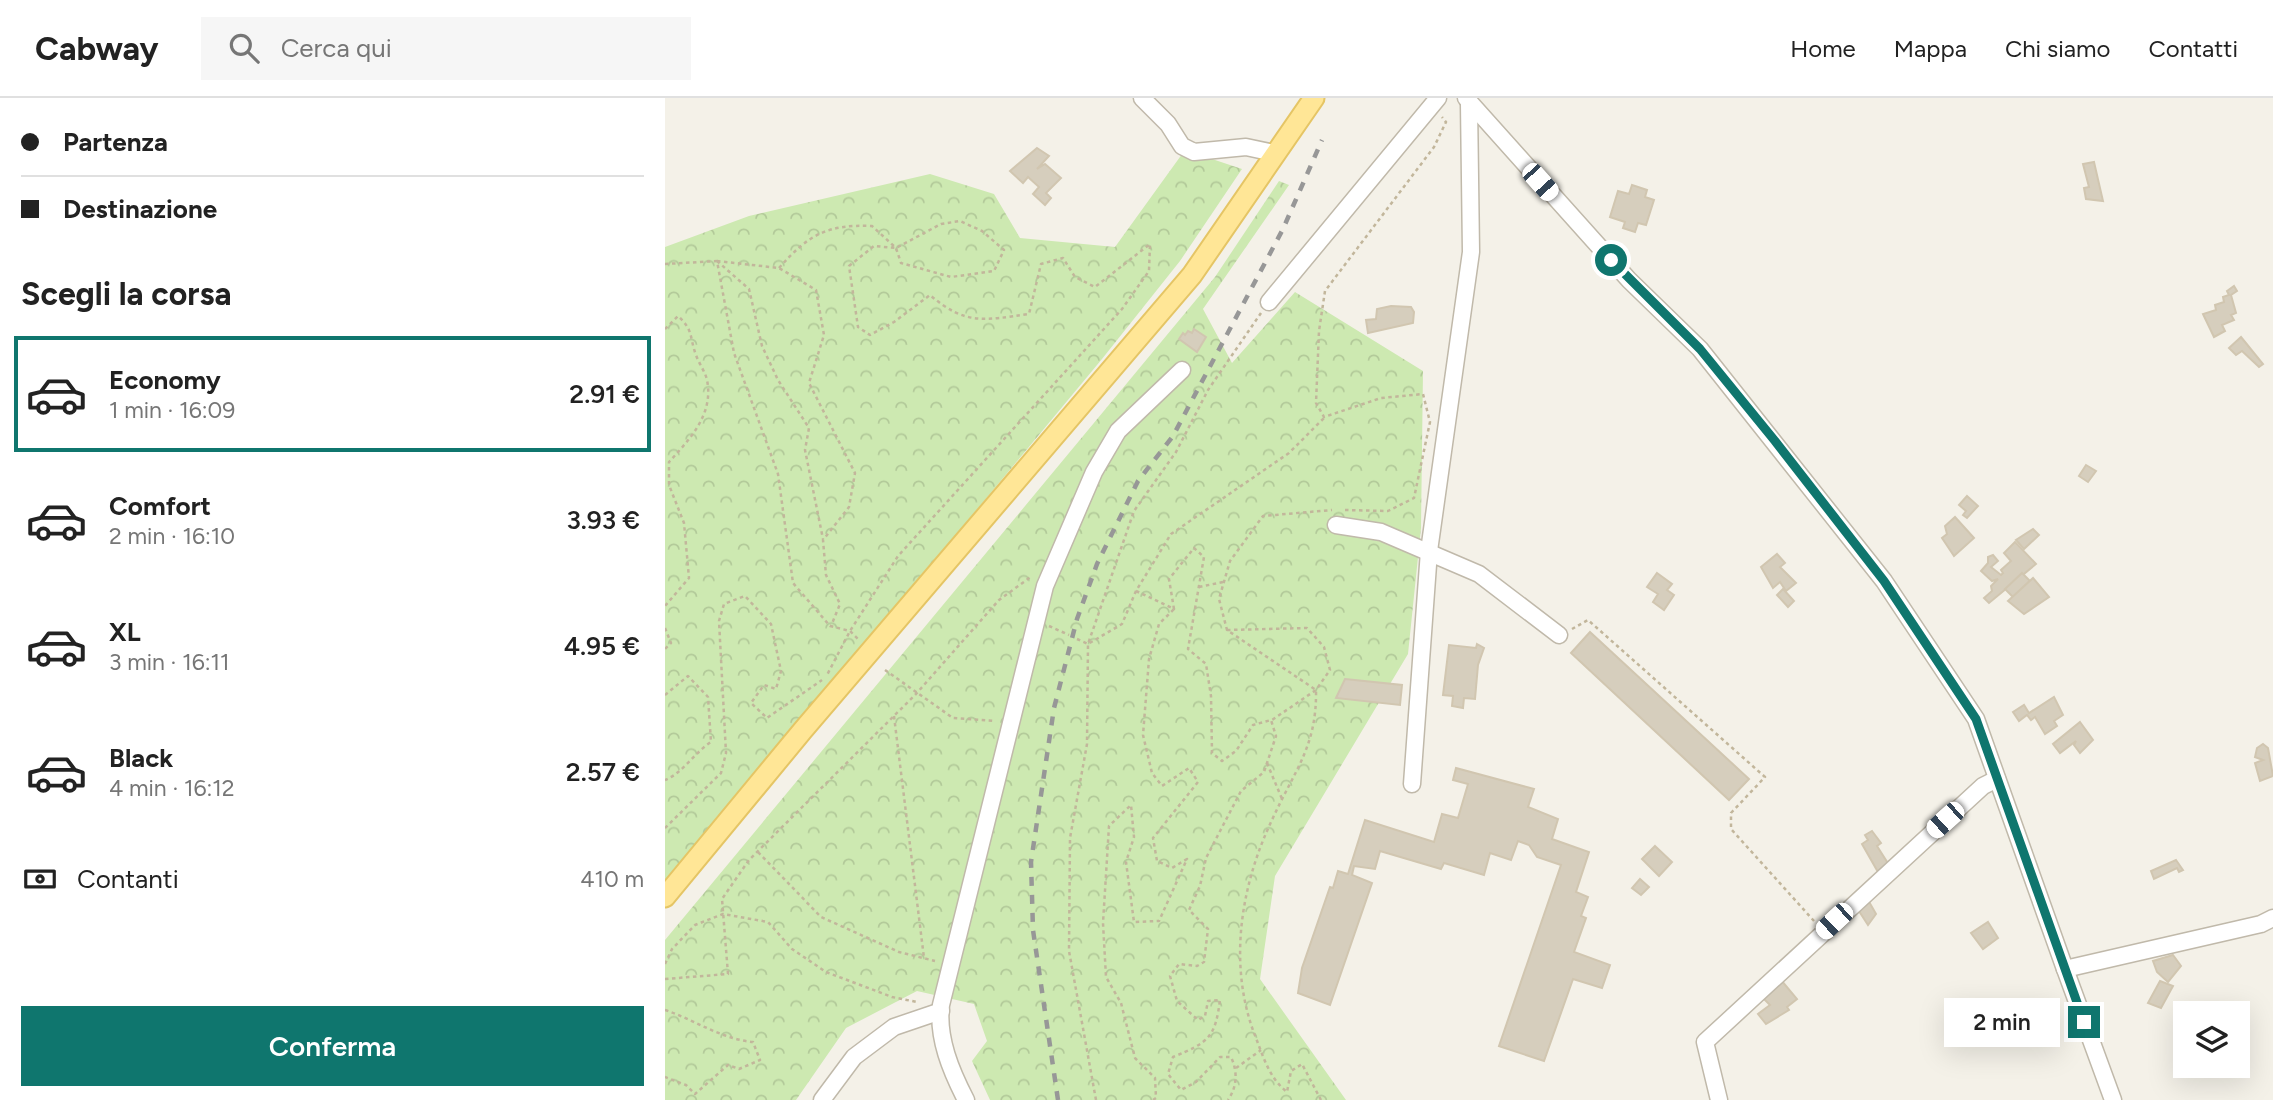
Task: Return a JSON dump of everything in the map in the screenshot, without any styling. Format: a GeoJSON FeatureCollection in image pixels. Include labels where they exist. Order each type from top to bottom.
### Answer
{"type":"FeatureCollection","features":[{"type":"Feature","properties":{"kind":"main road"},"geometry":{"type":"LineString","coordinates":[[665,897],[803,730],[1192,275],[1314,98]]}},
{"type":"Feature","properties":{"kind":"street"},"geometry":{"type":"LineString","coordinates":[[1142,98],[1168,124],[1182,146],[1194,152],[1246,147],[1274,153]]}},
{"type":"Feature","properties":{"kind":"street"},"geometry":{"type":"LineString","coordinates":[[1412,784],[1429,551],[1471,252],[1468,101]]}},
{"type":"Feature","properties":{"kind":"street"},"geometry":{"type":"LineString","coordinates":[[1468,101],[1629,279],[1700,349],[1884,581],[1976,719],[2113,1100]]}},
{"type":"Feature","properties":{"kind":"street"},"geometry":{"type":"LineString","coordinates":[[1269,302],[1382,163],[1436,102]]}},
{"type":"Feature","properties":{"kind":"street"},"geometry":{"type":"LineString","coordinates":[[965,1100],[944,1046],[941,1008],[1045,586],[1094,472],[1118,431],[1182,370]]}},
{"type":"Feature","properties":{"kind":"street"},"geometry":{"type":"LineString","coordinates":[[1334,517],[1429,551],[1479,575],[1559,635]]}},
{"type":"Feature","properties":{"kind":"street"},"geometry":{"type":"LineString","coordinates":[[1719,1100],[1705,1042],[1815,937],[1983,786],[1997,779]]}},
{"type":"Feature","properties":{"kind":"street"},"geometry":{"type":"LineString","coordinates":[[2065,970],[2261,924],[2273,918]]}},
{"type":"Feature","properties":{"kind":"street"},"geometry":{"type":"LineString","coordinates":[[822,1100],[854,1057],[864,1049],[894,1027],[941,1008]]}},
{"type":"Feature","properties":{"kind":"path"},"geometry":{"type":"LineString","coordinates":[[1324,417],[1316,403],[1319,331],[1325,291],[1434,147],[1446,122],[1436,102]]}},
{"type":"Feature","properties":{"kind":"path"},"geometry":{"type":"LineString","coordinates":[[665,828],[721,773],[726,753],[719,621],[724,604],[745,596],[771,624],[781,671],[776,689],[764,685],[751,703],[767,718],[825,678],[850,631],[898,556],[1122,309],[1149,271],[1150,244],[1118,272],[1095,287],[1075,277],[1063,258],[1041,264],[1030,314],[987,320],[975,318],[951,313],[930,295],[894,322],[870,335],[857,327],[849,266],[874,246],[896,248],[941,224],[960,221],[982,231],[1004,250],[994,271],[951,277],[901,263],[896,248],[872,226],[846,225],[804,240],[779,268]]}},
{"type":"Feature","properties":{"kind":"path"},"geometry":{"type":"LineString","coordinates":[[717,261],[748,289],[762,346],[778,380],[809,428],[805,450],[823,540],[825,575],[839,604],[830,626]]}},
{"type":"Feature","properties":{"kind":"path"},"geometry":{"type":"LineString","coordinates":[[717,261],[734,353],[778,474],[793,583],[830,626],[850,631],[859,641]]}},
{"type":"Feature","properties":{"kind":"path"},"geometry":{"type":"LineString","coordinates":[[665,264],[717,261],[779,268],[816,290],[824,335],[809,383],[855,473],[849,507],[823,540]]}},
{"type":"Feature","properties":{"kind":"path"},"geometry":{"type":"LineString","coordinates":[[1096,1100],[1069,951],[1070,838],[1087,744],[1088,644],[1134,511],[1176,452],[1208,390],[1269,302]]}},
{"type":"Feature","properties":{"kind":"path"},"geometry":{"type":"LineString","coordinates":[[665,329],[678,316],[690,328],[695,354],[707,377],[709,399],[696,431],[669,462],[669,485],[684,523],[689,578],[665,606]]}},
{"type":"Feature","properties":{"kind":"path"},"geometry":{"type":"LineString","coordinates":[[1088,644],[1122,624],[1136,591],[1171,534],[1289,453],[1324,417],[1381,398],[1423,394],[1430,422],[1414,498],[1388,511],[1344,510]]}},
{"type":"Feature","properties":{"kind":"path"},"geometry":{"type":"LineString","coordinates":[[1316,690],[1227,630],[1219,599],[1230,561],[1263,516],[1334,517]]}},
{"type":"Feature","properties":{"kind":"path"},"geometry":{"type":"LineString","coordinates":[[1174,609],[1169,579],[1194,548],[1204,557],[1188,649],[1206,664],[1211,696],[1212,753],[1222,761],[1237,751],[1253,725],[1271,720],[1316,690],[1330,670],[1324,648],[1307,628],[1227,630]]}},
{"type":"Feature","properties":{"kind":"path"},"geometry":{"type":"LineString","coordinates":[[665,978],[729,974],[723,900],[758,852],[916,694],[999,600],[1033,576]]}},
{"type":"Feature","properties":{"kind":"path"},"geometry":{"type":"LineString","coordinates":[[1199,587],[1224,581]]}},
{"type":"Feature","properties":{"kind":"path"},"geometry":{"type":"LineString","coordinates":[[1136,591],[1174,609]]}},
{"type":"Feature","properties":{"kind":"path"},"geometry":{"type":"LineString","coordinates":[[1153,1100],[1155,1078],[1135,1058],[1121,1003],[1106,977],[1103,923],[1109,826],[1131,806],[1134,837],[1126,862],[1134,922],[1159,921],[1187,859],[1172,868],[1157,862],[1153,838],[1198,782],[1189,768],[1163,786],[1152,773],[1143,735],[1149,659],[1159,624],[1174,609]]}},
{"type":"Feature","properties":{"kind":"path"},"geometry":{"type":"LineString","coordinates":[[1036,620],[1069,635]]}},
{"type":"Feature","properties":{"kind":"path"},"geometry":{"type":"LineString","coordinates":[[1559,635],[1588,620],[1765,777],[1731,813],[1731,829],[1814,921],[1812,930],[1815,937]]}},
{"type":"Feature","properties":{"kind":"path"},"geometry":{"type":"LineString","coordinates":[[665,628],[671,643],[665,649]]}},
{"type":"Feature","properties":{"kind":"path"},"geometry":{"type":"LineString","coordinates":[[1077,639],[1088,644]]}},
{"type":"Feature","properties":{"kind":"path"},"geometry":{"type":"LineString","coordinates":[[885,670],[953,718],[1012,721]]}},
{"type":"Feature","properties":{"kind":"path"},"geometry":{"type":"LineString","coordinates":[[665,695],[688,676],[708,697],[711,742],[693,754],[676,775],[665,780]]}},
{"type":"Feature","properties":{"kind":"path"},"geometry":{"type":"LineString","coordinates":[[1316,690],[1317,720],[1302,765],[1282,800],[1246,882],[1240,965],[1249,1020],[1273,1081],[1287,1092],[1291,1071],[1302,1064],[1321,1100]]}},
{"type":"Feature","properties":{"kind":"path"},"geometry":{"type":"LineString","coordinates":[[894,716],[924,958]]}},
{"type":"Feature","properties":{"kind":"path"},"geometry":{"type":"LineString","coordinates":[[1227,1100],[1233,1091],[1237,1068],[1231,1058],[1220,1058],[1196,1082],[1181,1090],[1168,1074],[1173,1057],[1203,1044],[1217,1028],[1220,1000],[1208,1000],[1205,1016],[1198,1020],[1177,1001],[1170,976],[1179,964],[1197,966],[1203,962],[1208,929],[1189,909],[1200,886],[1206,858],[1241,791],[1264,772],[1276,736],[1271,720]]}},
{"type":"Feature","properties":{"kind":"path"},"geometry":{"type":"LineString","coordinates":[[1267,763],[1282,800]]}},
{"type":"Feature","properties":{"kind":"path"},"geometry":{"type":"LineString","coordinates":[[758,852],[821,917],[899,952],[951,965]]}},
{"type":"Feature","properties":{"kind":"path"},"geometry":{"type":"LineString","coordinates":[[665,964],[672,948],[695,925],[723,914],[768,922],[792,948],[827,972],[892,997],[941,1008]]}},
{"type":"Feature","properties":{"kind":"path"},"geometry":{"type":"LineString","coordinates":[[665,1010],[697,1021],[714,1032],[753,1042],[760,1060],[739,1069],[727,1065],[695,1094],[686,1085],[665,1077]]}},
{"type":"Feature","properties":{"kind":"path"},"geometry":{"type":"LineString","coordinates":[[1237,1068],[1261,1050]]}},
{"type":"Feature","properties":{"kind":"green space"},"geometry":{"type":"Polygon","coordinates":[[[1185,150],[1242,169],[1180,261],[1102,359],[665,885],[665,247],[749,216],[930,174],[994,194],[1020,238],[1115,247],[1185,150]]]}},
{"type":"Feature","properties":{"kind":"green space"},"geometry":{"type":"Polygon","coordinates":[[[1279,181],[1289,185],[1203,309],[1232,363],[1295,292],[1423,371],[1421,528],[1408,654],[1275,876],[1260,979],[1346,1100],[990,1100],[972,1061],[987,1041],[974,1004],[917,991],[846,1028],[796,1100],[665,1100],[665,940],[1215,277],[1279,181]]]}},
{"type":"Feature","properties":{"kind":"building"},"geometry":{"type":"Polygon","coordinates":[[[1037,148],[1049,156],[1037,169],[1045,164],[1061,178],[1046,193],[1051,198],[1045,205],[1033,194],[1039,187],[1028,177],[1023,183],[1010,171],[1037,148]]]}},
{"type":"Feature","properties":{"kind":"building"},"geometry":{"type":"Polygon","coordinates":[[[2094,162],[2103,201],[2086,199],[2084,188],[2089,187],[2083,164],[2094,162]]]}},
{"type":"Feature","properties":{"kind":"building"},"geometry":{"type":"Polygon","coordinates":[[[1632,185],[1647,190],[1645,197],[1654,200],[1646,225],[1638,223],[1635,232],[1623,228],[1625,222],[1610,217],[1618,191],[1629,194],[1632,185]]]}},
{"type":"Feature","properties":{"kind":"building"},"geometry":{"type":"Polygon","coordinates":[[[2234,286],[2237,291],[2231,295],[2236,313],[2231,315],[2234,320],[2222,325],[2225,331],[2214,337],[2203,314],[2216,310],[2215,305],[2224,302],[2223,297],[2229,295],[2227,291],[2234,286]]]}},
{"type":"Feature","properties":{"kind":"building"},"geometry":{"type":"Polygon","coordinates":[[[1391,306],[1411,307],[1414,312],[1413,323],[1368,333],[1366,320],[1376,319],[1377,309],[1391,306]]]}},
{"type":"Feature","properties":{"kind":"building"},"geometry":{"type":"Polygon","coordinates":[[[1194,329],[1206,337],[1197,352],[1179,339],[1183,333],[1192,333],[1194,329]]]}},
{"type":"Feature","properties":{"kind":"building"},"geometry":{"type":"Polygon","coordinates":[[[2241,337],[2263,364],[2259,367],[2242,351],[2236,355],[2229,348],[2241,337]]]}},
{"type":"Feature","properties":{"kind":"building"},"geometry":{"type":"Polygon","coordinates":[[[2086,465],[2096,471],[2088,482],[2079,476],[2086,465]]]}},
{"type":"Feature","properties":{"kind":"building"},"geometry":{"type":"Polygon","coordinates":[[[1967,496],[1978,506],[1967,518],[1963,515],[1966,511],[1959,505],[1967,496]]]}},
{"type":"Feature","properties":{"kind":"building"},"geometry":{"type":"Polygon","coordinates":[[[1955,517],[1974,538],[1954,556],[1942,538],[1947,534],[1945,526],[1955,517]]]}},
{"type":"Feature","properties":{"kind":"building"},"geometry":{"type":"Polygon","coordinates":[[[2033,529],[2039,535],[2024,549],[2016,540],[2033,529]]]}},
{"type":"Feature","properties":{"kind":"building"},"geometry":{"type":"Polygon","coordinates":[[[2015,542],[2036,564],[1989,603],[1984,598],[1992,591],[1991,586],[1998,579],[1992,581],[1981,571],[1988,563],[1988,557],[1993,555],[1998,561],[1991,567],[2001,575],[2001,570],[2011,561],[2004,553],[2015,542]]]}},
{"type":"Feature","properties":{"kind":"building"},"geometry":{"type":"Polygon","coordinates":[[[1777,554],[1785,563],[1780,567],[1796,583],[1786,591],[1780,582],[1773,588],[1761,567],[1777,554]]]}},
{"type":"Feature","properties":{"kind":"building"},"geometry":{"type":"Polygon","coordinates":[[[1657,573],[1672,584],[1667,590],[1674,595],[1664,610],[1653,602],[1658,594],[1647,587],[1657,573]]]}},
{"type":"Feature","properties":{"kind":"building"},"geometry":{"type":"Polygon","coordinates":[[[2022,573],[2030,581],[2013,597],[2005,589],[2022,573]]]}},
{"type":"Feature","properties":{"kind":"building"},"geometry":{"type":"Polygon","coordinates":[[[2033,578],[2049,597],[2024,614],[2008,601],[2033,578]]]}},
{"type":"Feature","properties":{"kind":"building"},"geometry":{"type":"Polygon","coordinates":[[[1783,589],[1794,601],[1788,607],[1777,595],[1783,589]]]}},
{"type":"Feature","properties":{"kind":"building"},"geometry":{"type":"Polygon","coordinates":[[[1590,632],[1749,779],[1729,800],[1571,653],[1590,632]]]}},
{"type":"Feature","properties":{"kind":"building"},"geometry":{"type":"Polygon","coordinates":[[[1477,644],[1484,648],[1478,665],[1475,699],[1464,698],[1463,708],[1452,706],[1453,696],[1443,695],[1449,645],[1476,648],[1477,644]]]}},
{"type":"Feature","properties":{"kind":"building"},"geometry":{"type":"Polygon","coordinates":[[[1345,679],[1402,685],[1400,705],[1336,698],[1345,679]]]}},
{"type":"Feature","properties":{"kind":"building"},"geometry":{"type":"Polygon","coordinates":[[[2054,697],[2063,715],[2054,721],[2057,726],[2045,734],[2035,717],[2031,720],[2027,715],[2019,721],[2013,712],[2024,705],[2029,713],[2054,697]]]}},
{"type":"Feature","properties":{"kind":"building"},"geometry":{"type":"Polygon","coordinates":[[[2080,722],[2093,740],[2080,753],[2074,745],[2076,741],[2060,753],[2053,744],[2080,722]]]}},
{"type":"Feature","properties":{"kind":"building"},"geometry":{"type":"Polygon","coordinates":[[[2263,744],[2268,748],[2273,776],[2260,781],[2255,763],[2263,760],[2255,757],[2257,748],[2263,744]]]}},
{"type":"Feature","properties":{"kind":"building"},"geometry":{"type":"Polygon","coordinates":[[[1456,768],[1534,789],[1528,807],[1558,819],[1552,839],[1589,852],[1576,892],[1588,897],[1581,916],[1586,918],[1574,952],[1610,965],[1602,988],[1573,979],[1544,1061],[1499,1046],[1561,865],[1537,857],[1529,845],[1518,841],[1511,860],[1490,853],[1484,875],[1444,863],[1441,869],[1380,851],[1375,869],[1354,866],[1352,875],[1372,883],[1330,1005],[1298,993],[1302,968],[1330,887],[1333,888],[1338,871],[1348,874],[1365,820],[1434,842],[1442,814],[1458,818],[1468,784],[1453,780],[1456,768]]]}},
{"type":"Feature","properties":{"kind":"building"},"geometry":{"type":"Polygon","coordinates":[[[1872,831],[1881,843],[1877,846],[1889,865],[1878,872],[1862,844],[1868,840],[1865,835],[1872,831]]]}},
{"type":"Feature","properties":{"kind":"building"},"geometry":{"type":"Polygon","coordinates":[[[1655,846],[1672,862],[1659,876],[1642,859],[1655,846]]]}},
{"type":"Feature","properties":{"kind":"building"},"geometry":{"type":"Polygon","coordinates":[[[2176,860],[2183,870],[2179,872],[2177,868],[2154,879],[2151,871],[2176,860]]]}},
{"type":"Feature","properties":{"kind":"building"},"geometry":{"type":"Polygon","coordinates":[[[1640,879],[1649,887],[1641,895],[1632,888],[1640,879]]]}},
{"type":"Feature","properties":{"kind":"building"},"geometry":{"type":"Polygon","coordinates":[[[1868,900],[1876,914],[1868,925],[1857,908],[1868,900]]]}},
{"type":"Feature","properties":{"kind":"building"},"geometry":{"type":"Polygon","coordinates":[[[1988,922],[1998,938],[1983,949],[1971,933],[1988,922]]]}},
{"type":"Feature","properties":{"kind":"building"},"geometry":{"type":"Polygon","coordinates":[[[2173,955],[2181,966],[2168,982],[2157,972],[2153,961],[2173,955]]]}},
{"type":"Feature","properties":{"kind":"building"},"geometry":{"type":"Polygon","coordinates":[[[1781,980],[1797,999],[1787,1007],[1789,1010],[1766,1024],[1758,1014],[1770,1005],[1762,997],[1781,980]]]}},
{"type":"Feature","properties":{"kind":"building"},"geometry":{"type":"Polygon","coordinates":[[[2160,981],[2173,986],[2161,1008],[2148,1003],[2160,981]]]}},
{"type":"Feature","properties":{"kind":"railway"},"geometry":{"type":"LineString","coordinates":[[1058,1100],[1033,930],[1031,862],[1054,708],[1077,619],[1097,564],[1138,481],[1173,436],[1283,229],[1322,140]]}},
{"type":"Feature","properties":{"kind":"route"},"geometry":{"type":"LineString","coordinates":[[1611,260],[1700,349],[1775,441],[1884,581],[1976,719],[2084,1022]]}}]}
